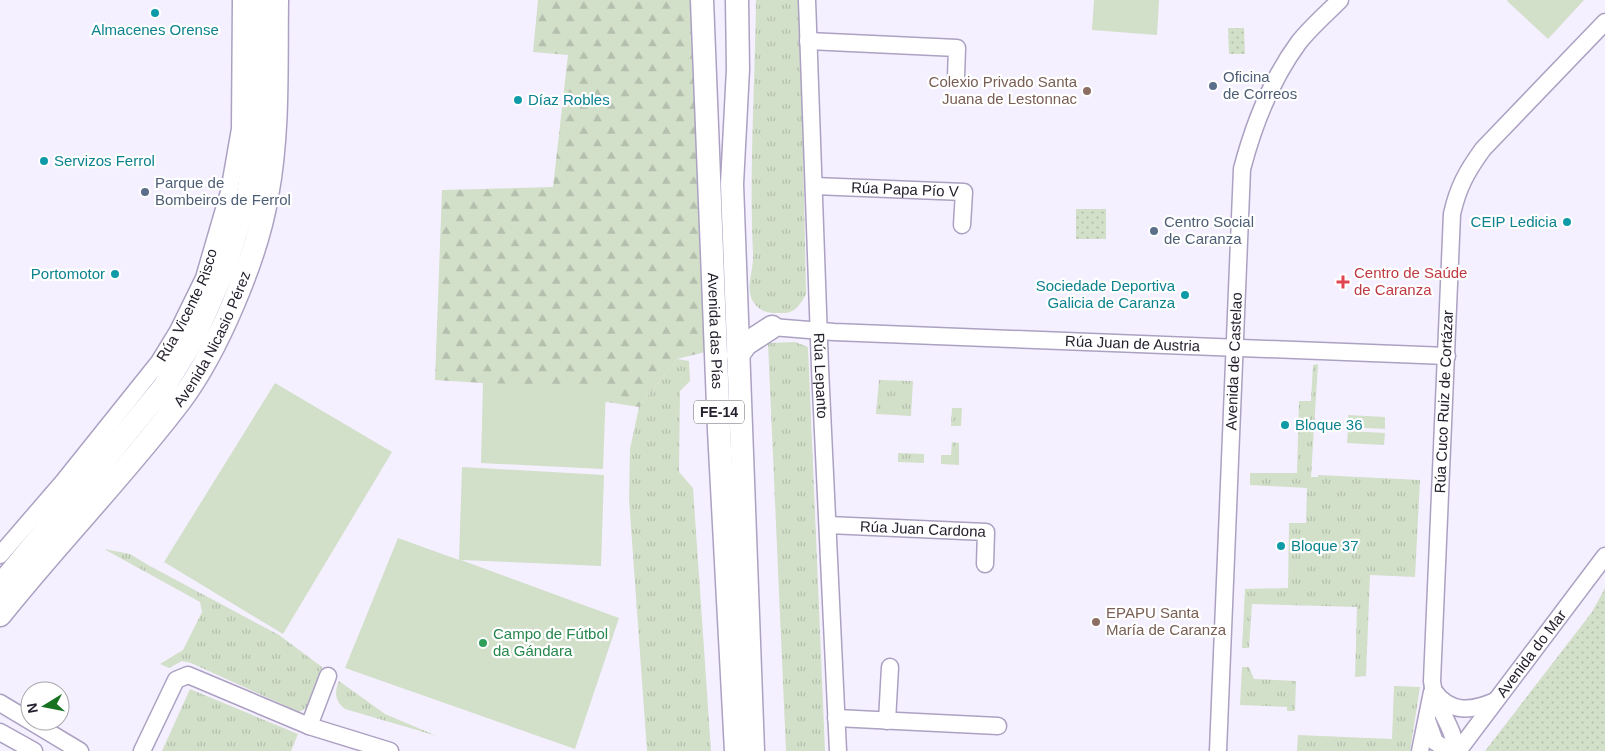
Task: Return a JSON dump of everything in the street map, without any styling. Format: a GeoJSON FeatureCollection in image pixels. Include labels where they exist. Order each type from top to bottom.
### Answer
{"type":"FeatureCollection","features":[{"type":"Feature","properties":{"kind":"highway","name":"Avenida Nicasio Pérez"},"geometry":{"type":"LineString","coordinates":[[0,586],[164,387],[194,338],[226,264],[248,193],[258,129],[259,0]]}},
{"type":"Feature","properties":{"kind":"highway","name":"Avenida Nicasio Pérez"},"geometry":{"type":"LineString","coordinates":[[0,615],[181,400],[213,347],[247,268],[267,198],[276,130],[277,0]]}},
{"type":"Feature","properties":{"kind":"highway","name":"Avenida das Pías"},"geometry":{"type":"LineString","coordinates":[[702,0],[719,430],[736,751]]}},
{"type":"Feature","properties":{"kind":"highway","name":"Avenida das Pías"},"geometry":{"type":"LineString","coordinates":[[737,0],[738,69],[732,184],[734,305],[738,355],[753,751]]}},
{"type":"Feature","properties":{"kind":"highway"},"geometry":{"type":"LineString","coordinates":[[734,305],[772,327],[746,344],[738,355]]}},
{"type":"Feature","properties":{"kind":"street","name":"Rúa Vicente Risco"},"geometry":{"type":"LineString","coordinates":[[0,555],[63,482],[159,362],[178,331],[204,278],[229,192],[240,130],[241,0]]}},
{"type":"Feature","properties":{"kind":"street","name":"Rúa Lepanto"},"geometry":{"type":"LineString","coordinates":[[806,0],[818,330],[838,751]]}},
{"type":"Feature","properties":{"kind":"street","name":"Avenida de Castelao"},"geometry":{"type":"LineString","coordinates":[[1218,751],[1242,169],[1250,140],[1268,95],[1300,41],[1340,0]]}},
{"type":"Feature","properties":{"kind":"street","name":"Rúa Cuco Ruiz de Cortázar"},"geometry":{"type":"LineString","coordinates":[[1433,689],[1452,214],[1458,191],[1468,169],[1483,148],[1605,22]]}},
{"type":"Feature","properties":{"kind":"street"},"geometry":{"type":"LineString","coordinates":[[808,41],[958,48],[956,77]]}},
{"type":"Feature","properties":{"kind":"street","name":"Rúa Papa Pío V"},"geometry":{"type":"LineString","coordinates":[[814,186],[964,192],[962,225]]}},
{"type":"Feature","properties":{"kind":"street","name":"Rúa Juan de Austria"},"geometry":{"type":"LineString","coordinates":[[772,327],[1447,356]]}},
{"type":"Feature","properties":{"kind":"street","name":"Rúa Juan Cardona"},"geometry":{"type":"LineString","coordinates":[[828,525],[986,532],[985,564]]}},
{"type":"Feature","properties":{"kind":"street","name":"Avenida do Mar"},"geometry":{"type":"LineString","coordinates":[[1457,751],[1605,556]]}},
{"type":"Feature","properties":{"kind":"street"},"geometry":{"type":"LineString","coordinates":[[887,721],[890,667]]}},
{"type":"Feature","properties":{"kind":"street"},"geometry":{"type":"LineString","coordinates":[[142,751],[176,680],[188,675],[309,726],[390,751]]}},
{"type":"Feature","properties":{"kind":"street"},"geometry":{"type":"LineString","coordinates":[[309,726],[328,676]]}},
{"type":"Feature","properties":{"kind":"street"},"geometry":{"type":"LineString","coordinates":[[1433,689],[1446,704],[1457,708],[1481,707],[1495,701]]}},
{"type":"Feature","properties":{"kind":"street"},"geometry":{"type":"LineString","coordinates":[[1420,751],[1433,689]]}},
{"type":"Feature","properties":{"kind":"street"},"geometry":{"type":"LineString","coordinates":[[1433,689],[1438,707],[1453,735],[1457,751]]}},
{"type":"Feature","properties":{"kind":"street"},"geometry":{"type":"LineString","coordinates":[[0,703],[80,751]]}},
{"type":"Feature","properties":{"kind":"street"},"geometry":{"type":"LineString","coordinates":[[836,718],[998,726]]}},
{"type":"Feature","properties":{"kind":"street"},"geometry":{"type":"LineString","coordinates":[[1427,720],[1435,742],[1450,751]]}},
{"type":"Feature","properties":{"kind":"street"},"geometry":{"type":"LineString","coordinates":[[0,732],[34,751]]}},
{"type":"Feature","properties":{"kind":"green space"},"geometry":{"type":"Polygon","coordinates":[[[538,0],[691,0],[705,352],[677,359],[639,407],[483,383],[435,380],[442,190],[553,187],[568,55],[533,52],[538,0]]]}},
{"type":"Feature","properties":{"kind":"green space"},"geometry":{"type":"Polygon","coordinates":[[[756,0],[800,0],[806,294],[796,308],[786,313],[763,311],[754,303],[750,292],[753,261],[752,159],[756,0]]]}},
{"type":"Feature","properties":{"kind":"green space"},"geometry":{"type":"Polygon","coordinates":[[[1094,0],[1159,0],[1157,35],[1092,30],[1094,0]]]}},
{"type":"Feature","properties":{"kind":"green space"},"geometry":{"type":"Polygon","coordinates":[[[1508,0],[1584,0],[1548,39],[1508,0]]]}},
{"type":"Feature","properties":{"kind":"green space"},"geometry":{"type":"Polygon","coordinates":[[[1228,28],[1244,28],[1245,54],[1229,54],[1228,28]]]}},
{"type":"Feature","properties":{"kind":"green space"},"geometry":{"type":"Polygon","coordinates":[[[1076,209],[1106,209],[1106,239],[1076,239],[1076,209]]]}},
{"type":"Feature","properties":{"kind":"green space"},"geometry":{"type":"Polygon","coordinates":[[[795,342],[808,347],[825,751],[786,751],[768,343],[795,342]]]}},
{"type":"Feature","properties":{"kind":"green space"},"geometry":{"type":"Polygon","coordinates":[[[677,359],[689,361],[690,381],[680,391],[679,472],[693,488],[711,751],[647,751],[629,499],[630,449],[639,407],[677,359]]]}},
{"type":"Feature","properties":{"kind":"green space"},"geometry":{"type":"Polygon","coordinates":[[[1318,364],[1311,477],[1318,477],[1318,475],[1420,480],[1415,577],[1370,575],[1366,676],[1355,677],[1357,607],[1252,604],[1249,648],[1242,648],[1245,589],[1288,588],[1289,523],[1306,523],[1307,488],[1250,485],[1250,473],[1297,473],[1299,401],[1311,401],[1313,365],[1318,364]]]}},
{"type":"Feature","properties":{"kind":"green space"},"geometry":{"type":"Polygon","coordinates":[[[879,380],[913,381],[911,416],[876,414],[879,380]]]}},
{"type":"Feature","properties":{"kind":"green space"},"geometry":{"type":"Polygon","coordinates":[[[275,383],[392,452],[283,634],[164,562],[275,383]]]}},
{"type":"Feature","properties":{"kind":"green space"},"geometry":{"type":"Polygon","coordinates":[[[483,383],[606,388],[603,469],[481,463],[483,383]]]}},
{"type":"Feature","properties":{"kind":"green space"},"geometry":{"type":"Polygon","coordinates":[[[952,408],[962,408],[961,426],[951,426],[952,408]]]}},
{"type":"Feature","properties":{"kind":"green space"},"geometry":{"type":"Polygon","coordinates":[[[1348,415],[1385,417],[1385,429],[1348,427],[1348,415]]]}},
{"type":"Feature","properties":{"kind":"green space"},"geometry":{"type":"Polygon","coordinates":[[[1348,431],[1385,433],[1384,445],[1347,443],[1348,431]]]}},
{"type":"Feature","properties":{"kind":"green space"},"geometry":{"type":"Polygon","coordinates":[[[952,442],[959,443],[959,465],[941,464],[941,455],[951,455],[952,442]]]}},
{"type":"Feature","properties":{"kind":"green space"},"geometry":{"type":"Polygon","coordinates":[[[898,453],[924,454],[924,463],[898,462],[898,453]]]}},
{"type":"Feature","properties":{"kind":"green space","name":"Campo de Fútbol da Gándara"},"geometry":{"type":"Polygon","coordinates":[[[462,467],[604,475],[601,566],[461,560],[619,618],[575,749],[345,668],[398,538],[459,560],[462,467]]]}},
{"type":"Feature","properties":{"kind":"green space"},"geometry":{"type":"Polygon","coordinates":[[[104,549],[130,554],[279,635],[322,667],[307,708],[299,712],[191,663],[182,661],[169,668],[160,664],[183,650],[202,612],[200,602],[104,549]]]}},
{"type":"Feature","properties":{"kind":"green space"},"geometry":{"type":"Polygon","coordinates":[[[1605,588],[1605,751],[1485,751],[1592,612],[1605,588]]]}},
{"type":"Feature","properties":{"kind":"green space"},"geometry":{"type":"Polygon","coordinates":[[[1242,667],[1249,667],[1254,679],[1296,681],[1295,711],[1287,711],[1287,707],[1240,705],[1242,667]]]}},
{"type":"Feature","properties":{"kind":"green space"},"geometry":{"type":"Polygon","coordinates":[[[339,681],[385,714],[437,736],[345,709],[339,703],[336,696],[339,681]]]}},
{"type":"Feature","properties":{"kind":"green space"},"geometry":{"type":"Polygon","coordinates":[[[1394,686],[1420,687],[1410,751],[1297,751],[1298,735],[1392,739],[1394,686]]]}},
{"type":"Feature","properties":{"kind":"green space"},"geometry":{"type":"Polygon","coordinates":[[[190,689],[298,734],[291,751],[162,751],[190,689]]]}},
{"type":"Feature","properties":{"kind":"place","name":"Almacenes Orense"},"geometry":{"type":"Point","coordinates":[155,13]}},
{"type":"Feature","properties":{"kind":"place","name":"Oficina de Correos"},"geometry":{"type":"Point","coordinates":[1213,86]}},
{"type":"Feature","properties":{"kind":"place","name":"Colexio Privado Santa Juana de Lestonnac"},"geometry":{"type":"Point","coordinates":[1087,91]}},
{"type":"Feature","properties":{"kind":"place","name":"Díaz Robles"},"geometry":{"type":"Point","coordinates":[518,100]}},
{"type":"Feature","properties":{"kind":"place","name":"Servizos Ferrol"},"geometry":{"type":"Point","coordinates":[44,161]}},
{"type":"Feature","properties":{"kind":"place","name":"Parque de Bombeiros de Ferrol"},"geometry":{"type":"Point","coordinates":[145,192]}},
{"type":"Feature","properties":{"kind":"place","name":"CEIP Ledicia"},"geometry":{"type":"Point","coordinates":[1567,222]}},
{"type":"Feature","properties":{"kind":"place","name":"Centro Social de Caranza"},"geometry":{"type":"Point","coordinates":[1154,231]}},
{"type":"Feature","properties":{"kind":"place","name":"Portomotor"},"geometry":{"type":"Point","coordinates":[115,274]}},
{"type":"Feature","properties":{"kind":"place","name":"Centro de Saúde de Caranza"},"geometry":{"type":"Point","coordinates":[1343,282]}},
{"type":"Feature","properties":{"kind":"place","name":"Sociedade Deportiva Galicia de Caranza"},"geometry":{"type":"Point","coordinates":[1185,295]}},
{"type":"Feature","properties":{"kind":"place","name":"Bloque 36"},"geometry":{"type":"Point","coordinates":[1285,425]}},
{"type":"Feature","properties":{"kind":"place","name":"Bloque 37"},"geometry":{"type":"Point","coordinates":[1281,546]}},
{"type":"Feature","properties":{"kind":"place","name":"EPAPU Santa María de Caranza"},"geometry":{"type":"Point","coordinates":[1096,622]}},
{"type":"Feature","properties":{"kind":"place","name":"Campo de Fútbol da Gándara"},"geometry":{"type":"Point","coordinates":[483,643]}}]}
